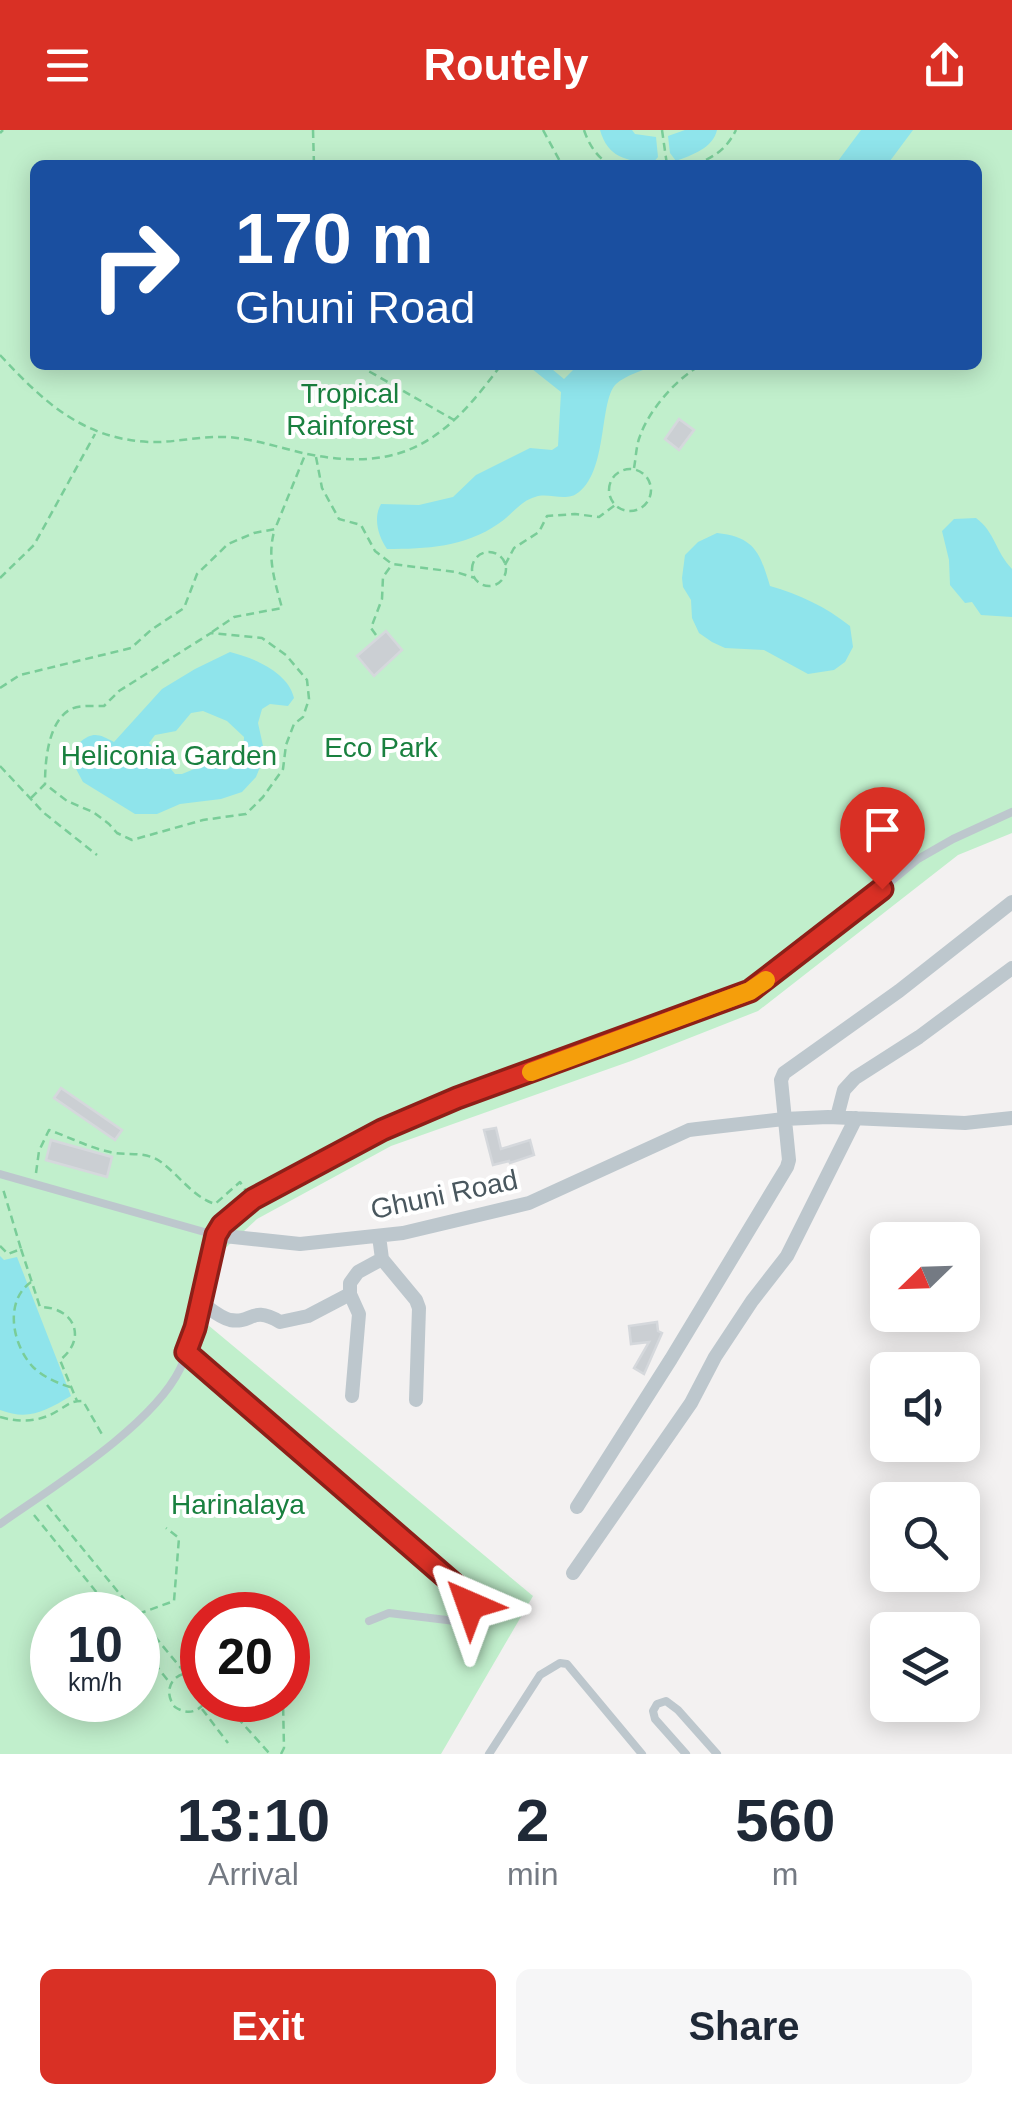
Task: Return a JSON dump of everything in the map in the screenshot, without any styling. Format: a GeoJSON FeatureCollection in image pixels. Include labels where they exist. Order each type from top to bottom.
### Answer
{"type":"FeatureCollection","features":[{"type":"Feature","properties":{"kind":"street"},"geometry":{"type":"LineString","coordinates":[[577,1507],[787,1168],[784,1073],[900,991],[1012,902]]}},
{"type":"Feature","properties":{"kind":"street"},"geometry":{"type":"LineString","coordinates":[[832,1117],[844,1090],[855,1078],[919,1037],[1012,968]]}},
{"type":"Feature","properties":{"kind":"street","name":"Ghuni Road"},"geometry":{"type":"LineString","coordinates":[[216,1235],[300,1244],[403,1234],[530,1203],[689,1130],[786,1118],[965,1123],[1012,1118]]}},
{"type":"Feature","properties":{"kind":"street"},"geometry":{"type":"LineString","coordinates":[[573,1574],[691,1403],[715,1357],[752,1301],[787,1256],[856,1118]]}},
{"type":"Feature","properties":{"kind":"street"},"geometry":{"type":"LineString","coordinates":[[379,1236],[382,1259],[419,1308],[416,1400]]}},
{"type":"Feature","properties":{"kind":"street"},"geometry":{"type":"LineString","coordinates":[[352,1396],[358,1314],[350,1284],[353,1276],[382,1259]]}},
{"type":"Feature","properties":{"kind":"street"},"geometry":{"type":"LineString","coordinates":[[200,1302],[232,1320],[264,1314],[280,1322],[308,1316],[350,1294]]}},
{"type":"Feature","properties":{"kind":"lane"},"geometry":{"type":"LineString","coordinates":[[0,1524],[110,1446],[164,1394],[179,1370],[195,1328],[216,1235],[252,1200],[382,1130],[442,1104],[750,991],[918,859],[1012,812]]}},
{"type":"Feature","properties":{"kind":"lane"},"geometry":{"type":"LineString","coordinates":[[0,1176],[216,1235]]}},
{"type":"Feature","properties":{"kind":"lane"},"geometry":{"type":"LineString","coordinates":[[186,1352],[470,1598],[460,1618],[454,1621],[389,1613],[369,1621]]}},
{"type":"Feature","properties":{"kind":"lane"},"geometry":{"type":"LineString","coordinates":[[488,1754],[540,1675],[560,1663],[566,1664],[642,1754]]}},
{"type":"Feature","properties":{"kind":"lane"},"geometry":{"type":"LineString","coordinates":[[686,1754],[655,1719],[653,1711],[658,1704],[666,1702],[678,1710],[717,1754]]}},
{"type":"Feature","properties":{"kind":"path"},"geometry":{"type":"LineString","coordinates":[[314,130],[314,160]]}},
{"type":"Feature","properties":{"kind":"path"},"geometry":{"type":"LineString","coordinates":[[544,130],[559,160]]}},
{"type":"Feature","properties":{"kind":"path"},"geometry":{"type":"LineString","coordinates":[[584,130],[589,144],[603,160]]}},
{"type":"Feature","properties":{"kind":"path"},"geometry":{"type":"LineString","coordinates":[[662,130],[667,160]]}},
{"type":"Feature","properties":{"kind":"path"},"geometry":{"type":"LineString","coordinates":[[707,160],[730,142],[736,130]]}},
{"type":"Feature","properties":{"kind":"path"},"geometry":{"type":"LineString","coordinates":[[0,355],[51,406],[96,432],[146,442],[224,436],[352,461],[408,451],[426,443],[474,402],[498,370]]}},
{"type":"Feature","properties":{"kind":"path"},"geometry":{"type":"LineString","coordinates":[[367,370],[455,420]]}},
{"type":"Feature","properties":{"kind":"path"},"geometry":{"type":"LineString","coordinates":[[634,469],[640,435],[664,397],[694,370]]}},
{"type":"Feature","properties":{"kind":"path"},"geometry":{"type":"LineString","coordinates":[[0,578],[34,544],[96,432]]}},
{"type":"Feature","properties":{"kind":"path"},"geometry":{"type":"LineString","coordinates":[[31,798],[45,784],[45,766],[59,718],[75,707],[104,706],[134,681],[234,617],[282,608],[270,548],[306,454]]}},
{"type":"Feature","properties":{"kind":"path"},"geometry":{"type":"LineString","coordinates":[[316,455],[322,488],[339,519],[362,525],[376,551],[392,564],[456,572],[484,585],[496,584],[504,576],[505,564],[514,548],[539,532],[548,516],[600,517],[615,504]]}},
{"type":"Feature","properties":{"kind":"path"},"geometry":{"type":"LineString","coordinates":[[634,469],[649,481],[650,494],[644,505],[633,511],[615,504],[609,493],[612,480],[621,471],[634,469]]}},
{"type":"Feature","properties":{"kind":"path"},"geometry":{"type":"LineString","coordinates":[[0,688],[20,675],[131,648],[184,608],[197,574],[228,544],[275,529]]}},
{"type":"Feature","properties":{"kind":"path"},"geometry":{"type":"LineString","coordinates":[[475,578],[474,561],[482,553],[498,555],[505,564]]}},
{"type":"Feature","properties":{"kind":"path"},"geometry":{"type":"LineString","coordinates":[[376,635],[371,628],[382,600],[383,577],[392,564]]}},
{"type":"Feature","properties":{"kind":"path"},"geometry":{"type":"LineString","coordinates":[[45,784],[132,840],[202,820],[246,814],[283,769],[286,745],[309,700],[307,680],[286,655],[262,638],[211,633]]}},
{"type":"Feature","properties":{"kind":"path"},"geometry":{"type":"LineString","coordinates":[[0,766],[44,813],[96,855]]}},
{"type":"Feature","properties":{"kind":"path"},"geometry":{"type":"LineString","coordinates":[[35,1184],[39,1152],[49,1130],[111,1152],[142,1153],[158,1160],[206,1201],[215,1204],[240,1182],[252,1200]]}},
{"type":"Feature","properties":{"kind":"path"},"geometry":{"type":"LineString","coordinates":[[0,1176],[40,1307],[56,1307],[72,1320],[72,1344],[60,1360],[77,1401]]}},
{"type":"Feature","properties":{"kind":"path"},"geometry":{"type":"LineString","coordinates":[[0,1246],[8,1254],[21,1250]]}},
{"type":"Feature","properties":{"kind":"path"},"geometry":{"type":"LineString","coordinates":[[32,1281],[24,1287],[16,1305],[13,1321],[19,1344],[34,1367],[71,1387]]}},
{"type":"Feature","properties":{"kind":"path"},"geometry":{"type":"LineString","coordinates":[[0,1417],[30,1422],[70,1402],[83,1401],[110,1446]]}},
{"type":"Feature","properties":{"kind":"path"},"geometry":{"type":"LineString","coordinates":[[40,1496],[118,1592]]}},
{"type":"Feature","properties":{"kind":"path"},"geometry":{"type":"LineString","coordinates":[[27,1506],[96,1592]]}},
{"type":"Feature","properties":{"kind":"path"},"geometry":{"type":"LineString","coordinates":[[160,1606],[174,1601],[179,1538],[166,1528]]}},
{"type":"Feature","properties":{"kind":"path"},"geometry":{"type":"LineString","coordinates":[[160,1643],[180,1667]]}},
{"type":"Feature","properties":{"kind":"path"},"geometry":{"type":"LineString","coordinates":[[160,1670],[171,1684]]}},
{"type":"Feature","properties":{"kind":"path"},"geometry":{"type":"LineString","coordinates":[[180,1675],[168,1694],[174,1707],[180,1710]]}},
{"type":"Feature","properties":{"kind":"path"},"geometry":{"type":"LineString","coordinates":[[212,1722],[228,1743]]}},
{"type":"Feature","properties":{"kind":"path"},"geometry":{"type":"LineString","coordinates":[[241,1722],[270,1754]]}},
{"type":"Feature","properties":{"kind":"path"},"geometry":{"type":"LineString","coordinates":[[281,1754],[283,1722]]}},
{"type":"Feature","properties":{"kind":"green space","name":"Eco Park"},"geometry":{"type":"Polygon","coordinates":[[[0,130],[1012,130],[1012,833],[958,855],[758,1011],[631,1061],[391,1146],[257,1219],[219,1254],[202,1320],[533,1596],[441,1754],[0,1754],[0,130]]]}},
{"type":"Feature","properties":{"kind":"water"},"geometry":{"type":"Polygon","coordinates":[[[600,130],[632,130],[656,137],[658,157],[631,160],[613,152],[600,130]]]}},
{"type":"Feature","properties":{"kind":"water"},"geometry":{"type":"Polygon","coordinates":[[[685,130],[717,130],[706,146],[678,160],[670,153],[668,136],[685,130]]]}},
{"type":"Feature","properties":{"kind":"water"},"geometry":{"type":"Polygon","coordinates":[[[861,130],[913,130],[891,160],[839,160],[861,130]]]}},
{"type":"Feature","properties":{"kind":"water"},"geometry":{"type":"Polygon","coordinates":[[[533,370],[553,370],[564,379],[573,370],[645,370],[616,384],[611,393],[595,468],[579,492],[569,497],[530,499],[485,532],[459,542],[387,549],[378,527],[381,504],[419,505],[453,497],[476,475],[530,448],[552,450],[558,446],[561,392],[533,370]]]}},
{"type":"Feature","properties":{"kind":"water"},"geometry":{"type":"Polygon","coordinates":[[[976,518],[1012,569],[1012,617],[981,615],[972,602],[965,603],[950,585],[942,531],[954,519],[976,518]]]}},
{"type":"Feature","properties":{"kind":"water"},"geometry":{"type":"Polygon","coordinates":[[[717,533],[740,538],[754,549],[770,586],[812,602],[850,626],[853,647],[845,662],[834,670],[808,674],[764,650],[725,648],[699,633],[692,618],[691,600],[683,587],[685,555],[698,542],[717,533]]]}},
{"type":"Feature","properties":{"kind":"water"},"geometry":{"type":"Polygon","coordinates":[[[230,652],[269,668],[291,689],[294,698],[288,706],[270,704],[262,709],[258,723],[265,755],[256,777],[242,792],[180,804],[157,814],[135,814],[83,782],[75,767],[79,743],[96,735],[114,742],[162,689],[230,652]],[[203,711],[191,713],[176,731],[155,735],[149,743],[175,774],[204,765],[226,770],[243,760],[244,737],[227,721],[203,711]]]}},
{"type":"Feature","properties":{"kind":"water"},"geometry":{"type":"Polygon","coordinates":[[[0,1256],[4,1260],[17,1257],[71,1396],[37,1413],[20,1415],[0,1410],[0,1256]]]}},
{"type":"Feature","properties":{"kind":"building"},"geometry":{"type":"Polygon","coordinates":[[[679,419],[694,430],[679,450],[665,439],[679,419]]]}},
{"type":"Feature","properties":{"kind":"building"},"geometry":{"type":"Polygon","coordinates":[[[386,631],[402,650],[374,676],[357,656],[386,631]]]}},
{"type":"Feature","properties":{"kind":"building"},"geometry":{"type":"Polygon","coordinates":[[[61,1088],[122,1130],[115,1140],[54,1098],[61,1088]]]}},
{"type":"Feature","properties":{"kind":"building"},"geometry":{"type":"Polygon","coordinates":[[[496,1128],[501,1149],[530,1140],[534,1155],[493,1165],[484,1130],[496,1128]]]}},
{"type":"Feature","properties":{"kind":"building"},"geometry":{"type":"Polygon","coordinates":[[[51,1140],[112,1157],[107,1177],[46,1160],[51,1140]]]}},
{"type":"Feature","properties":{"kind":"building"},"geometry":{"type":"Polygon","coordinates":[[[657,1322],[662,1333],[644,1374],[634,1368],[649,1342],[631,1344],[629,1326],[657,1322]]]}},
{"type":"Feature","properties":{"kind":"slow traffic"},"geometry":{"type":"LineString","coordinates":[[531,1072],[750,991],[766,980]]}},
{"type":"Feature","properties":{"kind":"route"},"geometry":{"type":"LineString","coordinates":[[470,1605],[470,1598],[186,1352],[216,1235],[253,1199],[382,1130],[457,1098],[750,991],[882,889]]}},
{"type":"Feature","properties":{"kind":"park label","name":"Tropical Rainforest"},"geometry":{"type":"Point","coordinates":[350,409]}},
{"type":"Feature","properties":{"kind":"park label","name":"Heliconia Garden"},"geometry":{"type":"Point","coordinates":[169,755]}},
{"type":"Feature","properties":{"kind":"park label","name":"Harinalaya"},"geometry":{"type":"Point","coordinates":[238,1504]}}]}
